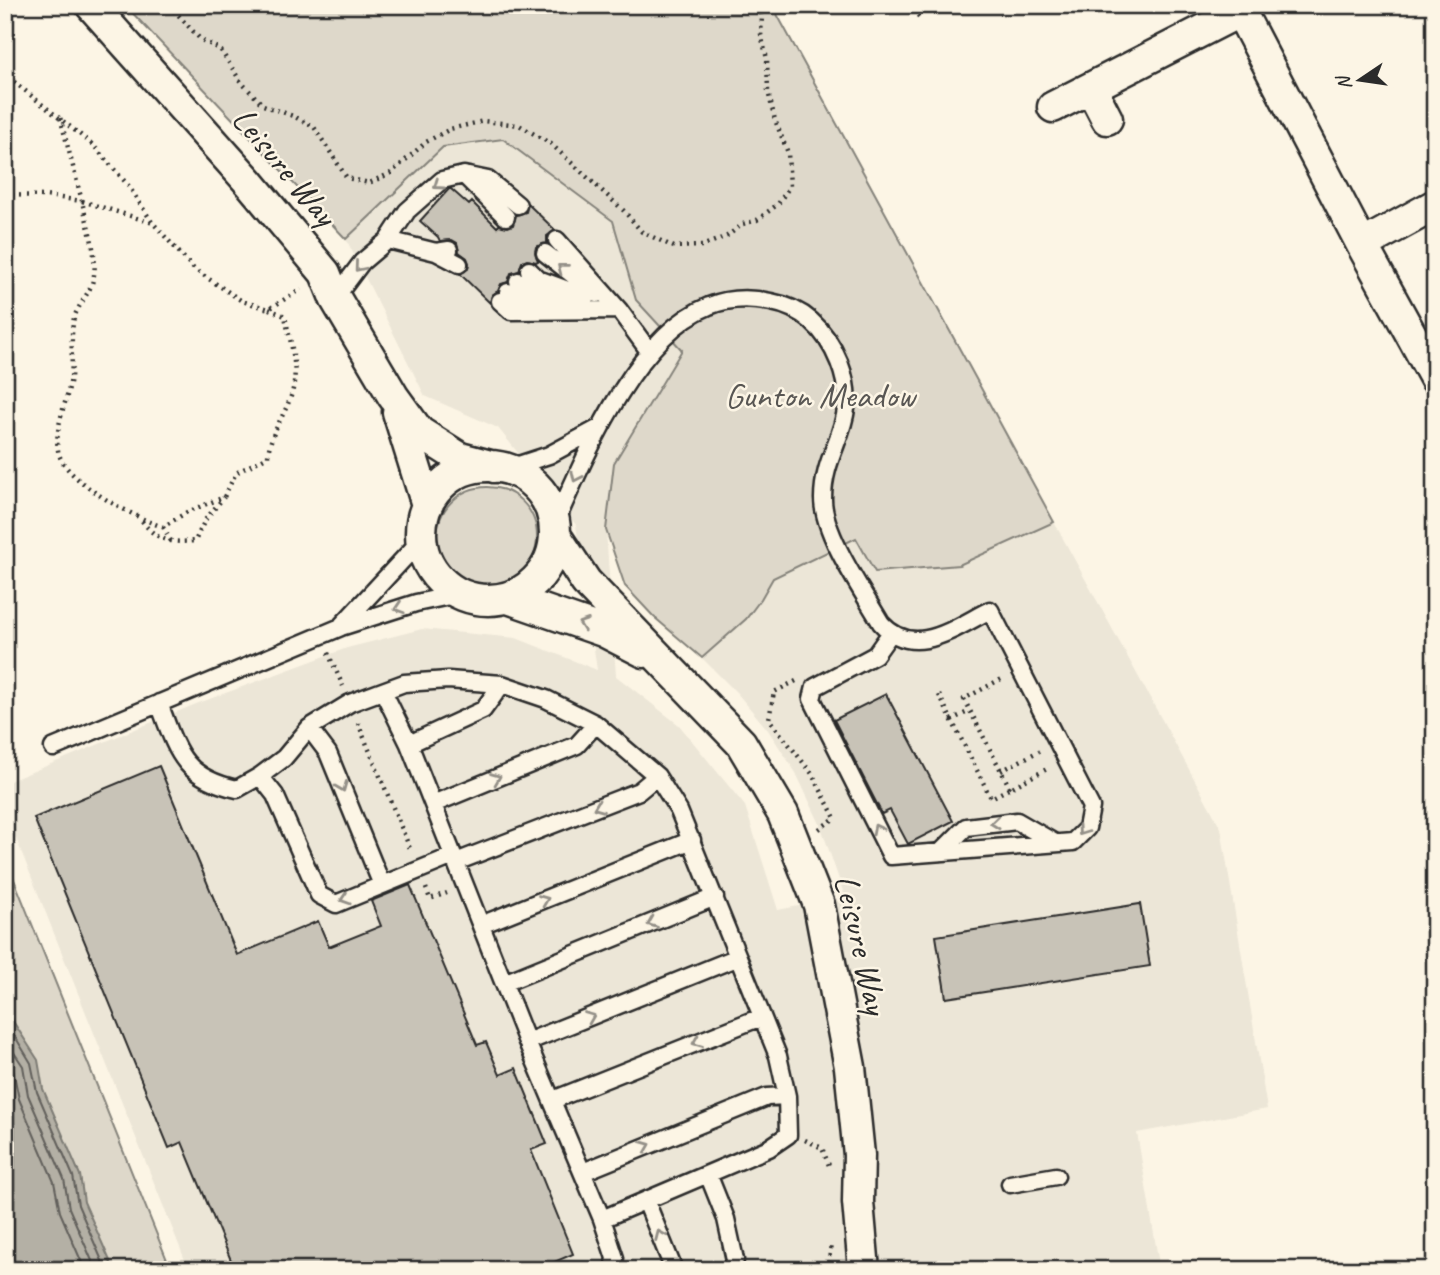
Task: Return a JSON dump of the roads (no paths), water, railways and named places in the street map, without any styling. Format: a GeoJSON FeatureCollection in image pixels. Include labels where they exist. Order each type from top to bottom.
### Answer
{"type":"FeatureCollection","features":[{"type":"Feature","properties":{"kind":"street","name":"Leisure Way"},"geometry":{"type":"LineString","coordinates":[[92,5],[249,182],[330,286],[393,397],[419,432],[460,457],[527,479],[544,496],[551,510],[555,530],[586,582],[741,743],[783,814],[819,905],[850,1067],[859,1155],[858,1202],[864,1270]]}},
{"type":"Feature","properties":{"kind":"street"},"geometry":{"type":"LineString","coordinates":[[1052,107],[1238,8],[1435,378]]}},
{"type":"Feature","properties":{"kind":"street"},"geometry":{"type":"LineString","coordinates":[[1091,88],[1107,120]]}},
{"type":"Feature","properties":{"kind":"street"},"geometry":{"type":"LineString","coordinates":[[1362,245],[1435,205]]}},
{"type":"Feature","properties":{"kind":"street","name":"Leisure Way"},"geometry":{"type":"LineString","coordinates":[[393,397],[427,505],[423,516],[422,539],[429,565],[437,577],[458,594],[475,599],[508,598],[603,631],[666,664]]}},
{"type":"Feature","properties":{"kind":"street"},"geometry":{"type":"LineString","coordinates":[[427,505],[436,491],[462,471],[478,467],[500,468]]}},
{"type":"Feature","properties":{"kind":"street"},"geometry":{"type":"LineString","coordinates":[[508,598],[523,591],[541,573],[553,551],[555,530]]}},
{"type":"Feature","properties":{"kind":"street","name":"Leisure Way"},"geometry":{"type":"LineString","coordinates":[[843,1270],[858,1202]]}},
{"type":"Feature","properties":{"kind":"lane"},"geometry":{"type":"LineString","coordinates":[[330,286],[388,240],[407,211],[442,180],[464,175],[488,180],[519,205]]}},
{"type":"Feature","properties":{"kind":"lane"},"geometry":{"type":"LineString","coordinates":[[464,175],[487,207],[506,217]]}},
{"type":"Feature","properties":{"kind":"lane"},"geometry":{"type":"LineString","coordinates":[[388,240],[443,251],[459,264]]}},
{"type":"Feature","properties":{"kind":"lane"},"geometry":{"type":"LineString","coordinates":[[557,240],[619,310],[649,351]]}},
{"type":"Feature","properties":{"kind":"lane"},"geometry":{"type":"LineString","coordinates":[[545,253],[557,265],[619,310]]}},
{"type":"Feature","properties":{"kind":"lane"},"geometry":{"type":"LineString","coordinates":[[538,279],[619,310],[522,304],[514,286],[538,279]]}},
{"type":"Feature","properties":{"kind":"lane"},"geometry":{"type":"LineString","coordinates":[[555,530],[599,428],[649,351],[677,324],[710,305],[750,298],[788,305],[818,325],[839,361],[849,399],[842,432],[830,463],[823,500],[831,533],[881,623],[890,634],[916,642],[931,639],[989,610],[1091,807],[1087,828],[1073,842],[891,856],[812,699],[815,687],[875,655],[890,634]]}},
{"type":"Feature","properties":{"kind":"lane"},"geometry":{"type":"LineString","coordinates":[[500,468],[549,455],[599,428]]}},
{"type":"Feature","properties":{"kind":"lane"},"geometry":{"type":"LineString","coordinates":[[341,627],[422,539]]}},
{"type":"Feature","properties":{"kind":"lane"},"geometry":{"type":"LineString","coordinates":[[53,748],[341,627],[415,603],[458,594]]}},
{"type":"Feature","properties":{"kind":"lane"},"geometry":{"type":"LineString","coordinates":[[159,703],[174,743],[191,769],[212,783],[237,789],[284,758],[310,728],[351,703],[404,683],[448,680],[502,684],[546,699],[596,724],[657,776],[679,811],[692,840],[778,1056],[787,1096],[788,1135],[769,1148],[602,1219]]}},
{"type":"Feature","properties":{"kind":"lane"},"geometry":{"type":"LineString","coordinates":[[409,744],[483,710],[502,684]]}},
{"type":"Feature","properties":{"kind":"lane"},"geometry":{"type":"LineString","coordinates":[[383,691],[409,744],[527,1042],[602,1219],[615,1258],[613,1270]]}},
{"type":"Feature","properties":{"kind":"lane"},"geometry":{"type":"LineString","coordinates":[[433,804],[578,745],[596,724]]}},
{"type":"Feature","properties":{"kind":"lane"},"geometry":{"type":"LineString","coordinates":[[310,728],[328,753],[382,885]]}},
{"type":"Feature","properties":{"kind":"lane"},"geometry":{"type":"LineString","coordinates":[[260,776],[275,795],[319,895],[336,904],[418,870],[639,791],[657,776]]}},
{"type":"Feature","properties":{"kind":"lane"},"geometry":{"type":"LineString","coordinates":[[941,852],[966,827],[1017,821],[1055,843]]}},
{"type":"Feature","properties":{"kind":"lane"},"geometry":{"type":"LineString","coordinates":[[481,925],[692,840]]}},
{"type":"Feature","properties":{"kind":"lane"},"geometry":{"type":"LineString","coordinates":[[504,983],[715,897]]}},
{"type":"Feature","properties":{"kind":"lane"},"geometry":{"type":"LineString","coordinates":[[527,1042],[738,957]]}},
{"type":"Feature","properties":{"kind":"lane"},"geometry":{"type":"LineString","coordinates":[[552,1100],[761,1017]]}},
{"type":"Feature","properties":{"kind":"lane"},"geometry":{"type":"LineString","coordinates":[[583,1172],[767,1097],[787,1096]]}},
{"type":"Feature","properties":{"kind":"lane"},"geometry":{"type":"LineString","coordinates":[[708,1174],[726,1219],[735,1260],[729,1270]]}},
{"type":"Feature","properties":{"kind":"lane"},"geometry":{"type":"LineString","coordinates":[[1010,1184],[1056,1176]]}},
{"type":"Feature","properties":{"kind":"lane"},"geometry":{"type":"LineString","coordinates":[[646,1200],[674,1270]]}},
{"type":"Feature","properties":{"kind":"water"},"geometry":{"type":"Polygon","coordinates":[[[5,999],[14,1023],[38,1060],[43,1089],[80,1175],[84,1202],[114,1270],[5,1270],[5,999]]]}},
{"type":"Feature","properties":{"kind":"park label","name":"Gunton Meadow"},"geometry":{"type":"Point","coordinates":[820,395]}}]}
